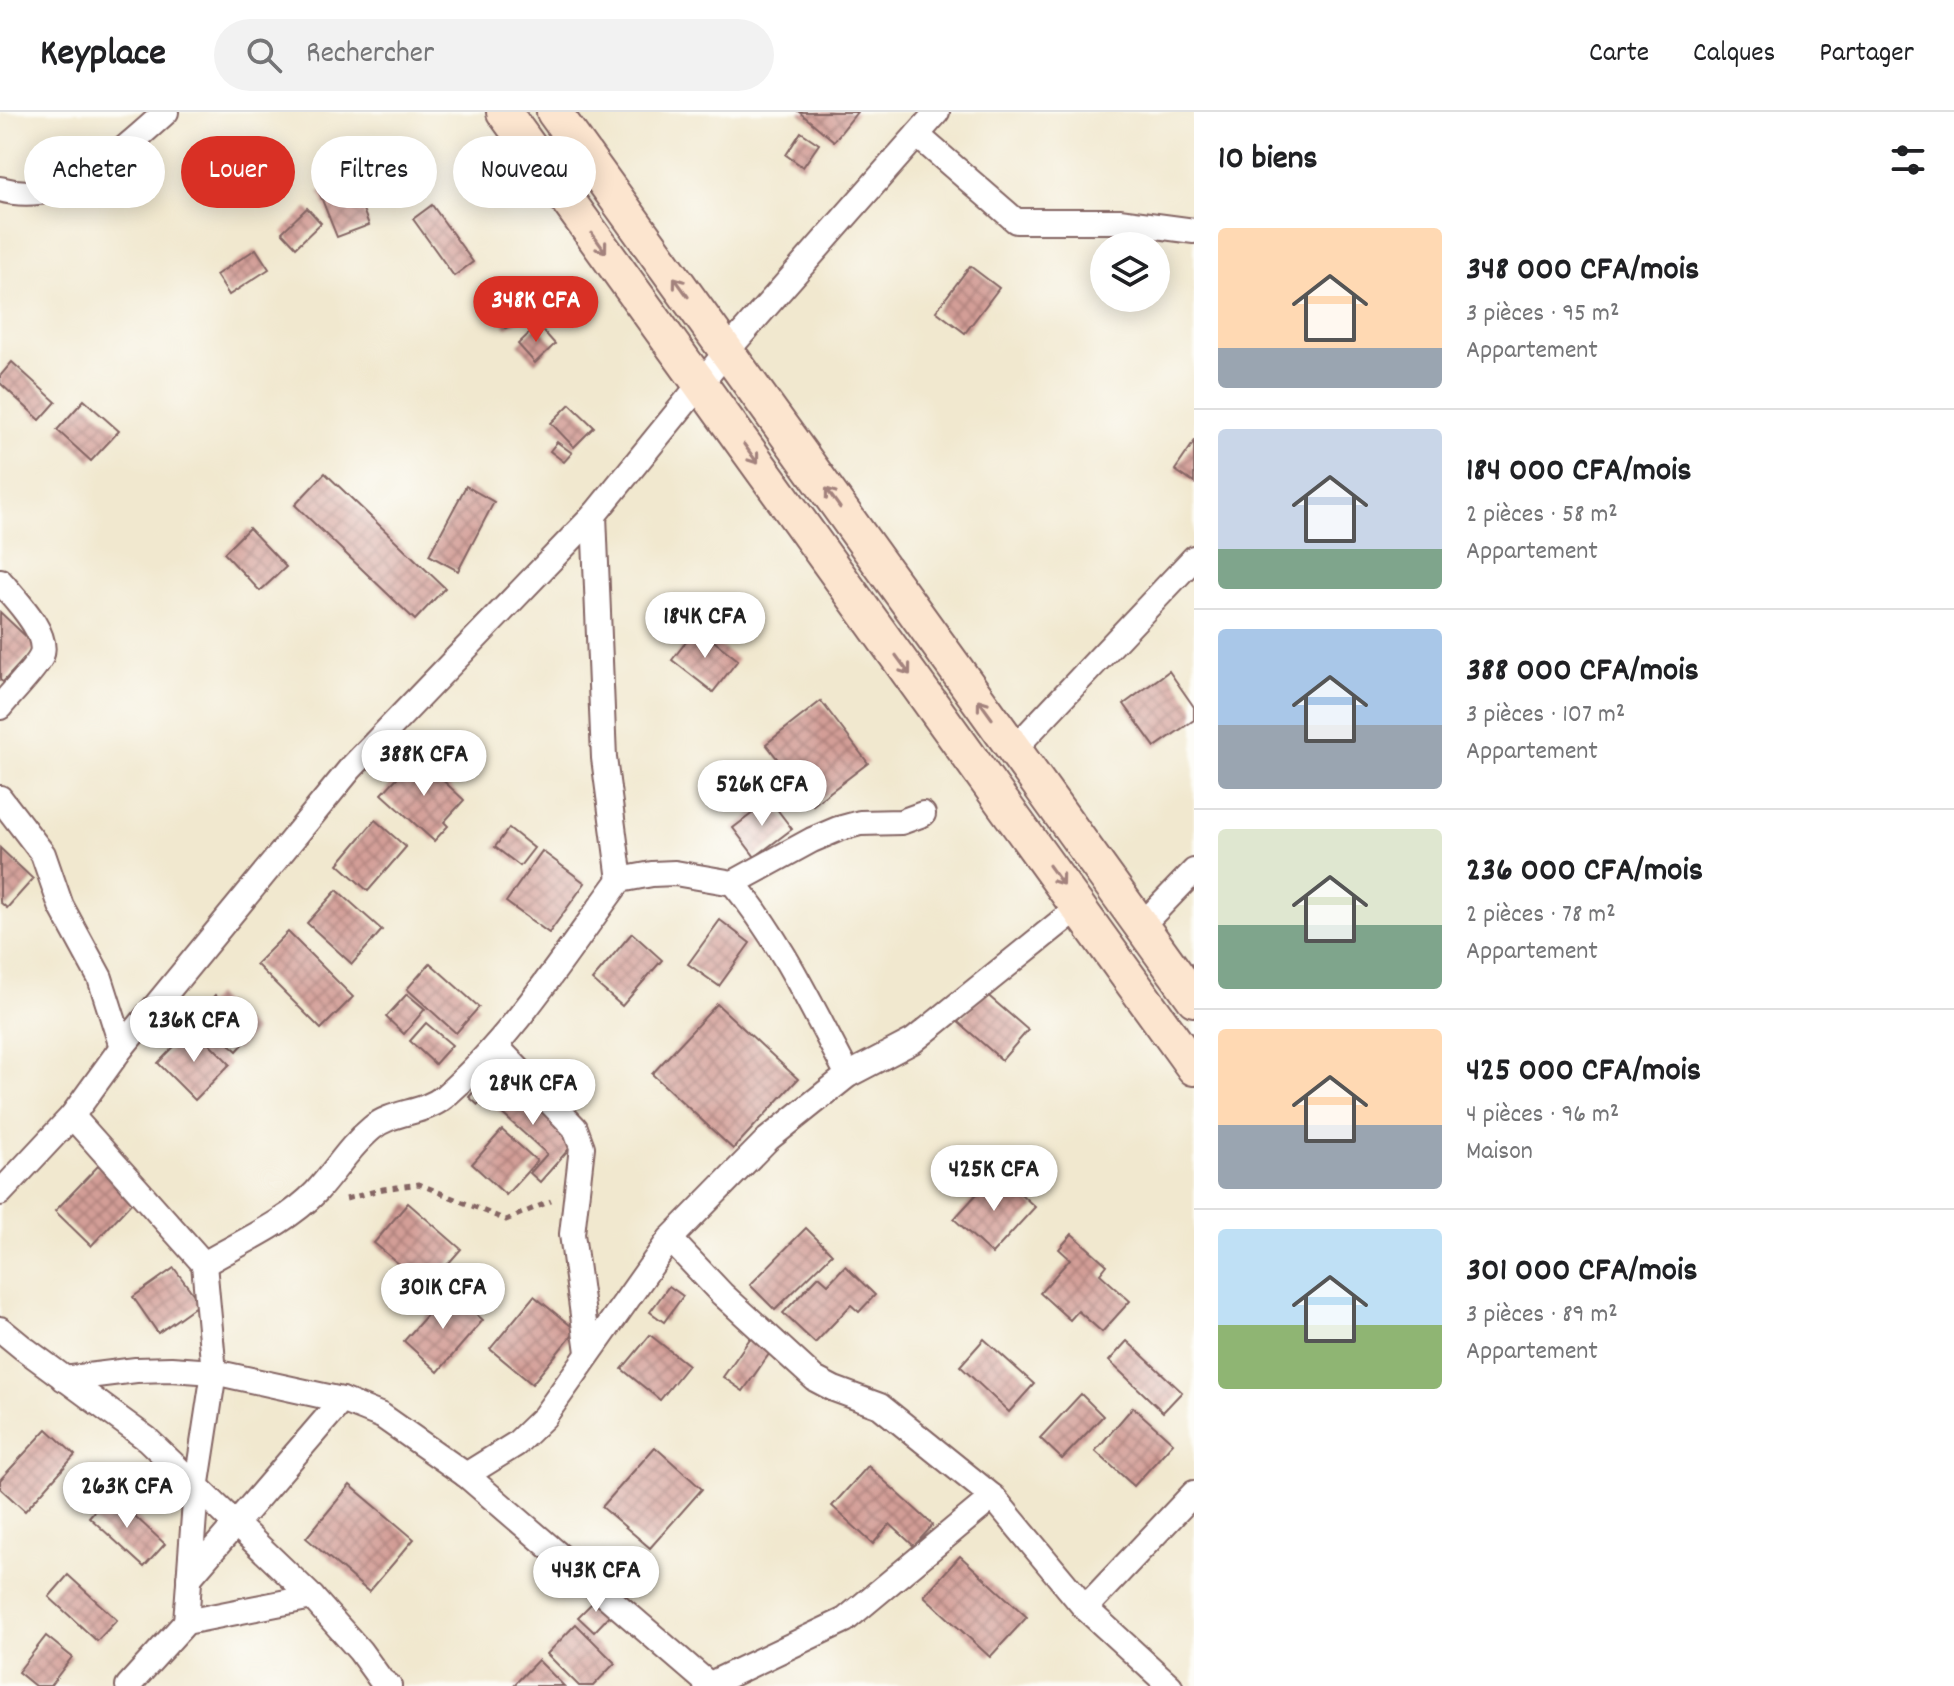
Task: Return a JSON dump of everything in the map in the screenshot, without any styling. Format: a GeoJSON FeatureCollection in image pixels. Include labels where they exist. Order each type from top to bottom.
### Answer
{"type":"FeatureCollection","features":[{"type":"Feature","properties":{"kind":"main road"},"geometry":{"type":"LineString","coordinates":[[504,112],[1194,1068]]}},
{"type":"Feature","properties":{"kind":"main road"},"geometry":{"type":"LineString","coordinates":[[554,112],[1194,999]]}},
{"type":"Feature","properties":{"kind":"street"},"geometry":{"type":"LineString","coordinates":[[0,189],[11,192],[42,191],[80,179],[114,158],[166,112]]}},
{"type":"Feature","properties":{"kind":"street"},"geometry":{"type":"LineString","coordinates":[[2,1187],[72,1116],[122,1047],[350,769],[594,515],[727,351],[937,112]]}},
{"type":"Feature","properties":{"kind":"street"},"geometry":{"type":"LineString","coordinates":[[917,135],[1016,221],[1119,221],[1194,231]]}},
{"type":"Feature","properties":{"kind":"street"},"geometry":{"type":"LineString","coordinates":[[594,515],[604,758],[620,880]]}},
{"type":"Feature","properties":{"kind":"street"},"geometry":{"type":"LineString","coordinates":[[1014,749],[1194,558]]}},
{"type":"Feature","properties":{"kind":"street"},"geometry":{"type":"LineString","coordinates":[[0,581],[37,627],[43,642],[41,656],[0,707]]}},
{"type":"Feature","properties":{"kind":"street"},"geometry":{"type":"LineString","coordinates":[[0,798],[43,854],[61,906],[100,978],[122,1047]]}},
{"type":"Feature","properties":{"kind":"street"},"geometry":{"type":"LineString","coordinates":[[204,1264],[288,1216],[316,1192],[352,1145],[376,1124],[423,1109],[442,1099],[496,1046],[620,880],[675,873],[733,883],[838,829],[860,823],[901,822],[923,814]]}},
{"type":"Feature","properties":{"kind":"street"},"geometry":{"type":"LineString","coordinates":[[1141,926],[1194,871]]}},
{"type":"Feature","properties":{"kind":"street"},"geometry":{"type":"LineString","coordinates":[[733,883],[755,909],[774,940],[848,1075]]}},
{"type":"Feature","properties":{"kind":"street"},"geometry":{"type":"LineString","coordinates":[[466,1475],[516,1444],[544,1417],[670,1239],[768,1139],[848,1075],[913,1041],[1079,907]]}},
{"type":"Feature","properties":{"kind":"street"},"geometry":{"type":"LineString","coordinates":[[496,1046],[575,1128],[582,1147],[572,1234],[588,1352]]}},
{"type":"Feature","properties":{"kind":"street"},"geometry":{"type":"LineString","coordinates":[[72,1116],[204,1264],[214,1372],[196,1489],[186,1622]]}},
{"type":"Feature","properties":{"kind":"street"},"geometry":{"type":"LineString","coordinates":[[670,1239],[722,1294],[815,1379],[880,1406],[993,1497],[1085,1608],[1170,1686]]}},
{"type":"Feature","properties":{"kind":"street"},"geometry":{"type":"LineString","coordinates":[[0,1329],[147,1439],[312,1597],[389,1686]]}},
{"type":"Feature","properties":{"kind":"street"},"geometry":{"type":"LineString","coordinates":[[64,1379],[148,1370],[214,1372],[342,1400],[382,1416],[466,1475],[708,1685],[845,1620],[993,1497]]}},
{"type":"Feature","properties":{"kind":"street"},"geometry":{"type":"LineString","coordinates":[[189,1578],[342,1400]]}},
{"type":"Feature","properties":{"kind":"street"},"geometry":{"type":"LineString","coordinates":[[1085,1608],[1194,1493]]}},
{"type":"Feature","properties":{"kind":"street"},"geometry":{"type":"LineString","coordinates":[[128,1686],[186,1622],[312,1597]]}},
{"type":"Feature","properties":{"kind":"path"},"geometry":{"type":"LineString","coordinates":[[342,1200],[383,1189],[419,1184],[506,1220],[556,1199]]}},
{"type":"Feature","properties":{"kind":"building"},"geometry":{"type":"Polygon","coordinates":[[[799,112],[857,112],[834,141],[799,112]]]}},
{"type":"Feature","properties":{"kind":"building"},"geometry":{"type":"Polygon","coordinates":[[[801,132],[819,144],[803,167],[786,155],[801,132]]]}},
{"type":"Feature","properties":{"kind":"building"},"geometry":{"type":"Polygon","coordinates":[[[307,208],[321,223],[296,247],[282,232],[307,208]]]}},
{"type":"Feature","properties":{"kind":"building"},"geometry":{"type":"Polygon","coordinates":[[[325,208],[362,208],[369,225],[337,237],[325,208]]]}},
{"type":"Feature","properties":{"kind":"building"},"geometry":{"type":"Polygon","coordinates":[[[428,208],[434,208],[473,262],[454,276],[413,219],[428,208]]]}},
{"type":"Feature","properties":{"kind":"building"},"geometry":{"type":"Polygon","coordinates":[[[256,249],[269,269],[229,295],[216,275],[256,249]]]}},
{"type":"Feature","properties":{"kind":"building"},"geometry":{"type":"Polygon","coordinates":[[[970,266],[999,288],[965,333],[936,311],[970,266]]]}},
{"type":"Feature","properties":{"kind":"building"},"geometry":{"type":"Polygon","coordinates":[[[512,297],[523,319],[506,328],[495,306],[512,297]]]}},
{"type":"Feature","properties":{"kind":"building"},"geometry":{"type":"Polygon","coordinates":[[[538,325],[555,344],[535,363],[518,344],[538,325]]]}},
{"type":"Feature","properties":{"kind":"building"},"geometry":{"type":"Polygon","coordinates":[[[12,362],[56,402],[40,420],[0,383],[0,376],[12,362]]]}},
{"type":"Feature","properties":{"kind":"building"},"geometry":{"type":"Polygon","coordinates":[[[84,400],[119,431],[91,461],[57,430],[84,400]]]}},
{"type":"Feature","properties":{"kind":"building"},"geometry":{"type":"Polygon","coordinates":[[[570,404],[594,427],[574,447],[551,423],[570,404]]]}},
{"type":"Feature","properties":{"kind":"building"},"geometry":{"type":"Polygon","coordinates":[[[557,442],[572,453],[564,462],[550,451],[557,442]]]}},
{"type":"Feature","properties":{"kind":"building"},"geometry":{"type":"Polygon","coordinates":[[[1194,442],[1194,483],[1175,470],[1194,442]]]}},
{"type":"Feature","properties":{"kind":"building"},"geometry":{"type":"Polygon","coordinates":[[[325,473],[445,588],[415,620],[295,505],[325,473]]]}},
{"type":"Feature","properties":{"kind":"building"},"geometry":{"type":"Polygon","coordinates":[[[466,486],[494,502],[458,571],[429,555],[466,486]]]}},
{"type":"Feature","properties":{"kind":"building"},"geometry":{"type":"Polygon","coordinates":[[[249,528],[286,567],[260,591],[224,553],[249,528]]]}},
{"type":"Feature","properties":{"kind":"building"},"geometry":{"type":"Polygon","coordinates":[[[0,612],[36,646],[3,682],[0,680],[0,612]]]}},
{"type":"Feature","properties":{"kind":"building"},"geometry":{"type":"Polygon","coordinates":[[[697,628],[738,660],[713,692],[672,660],[697,628]]]}},
{"type":"Feature","properties":{"kind":"building"},"geometry":{"type":"Polygon","coordinates":[[[1169,671],[1194,707],[1194,720],[1155,747],[1124,704],[1169,671]]]}},
{"type":"Feature","properties":{"kind":"building"},"geometry":{"type":"Polygon","coordinates":[[[821,701],[868,763],[813,805],[766,744],[821,701]]]}},
{"type":"Feature","properties":{"kind":"building"},"geometry":{"type":"Polygon","coordinates":[[[417,756],[464,800],[444,822],[448,826],[434,841],[382,794],[417,756]]]}},
{"type":"Feature","properties":{"kind":"building"},"geometry":{"type":"Polygon","coordinates":[[[770,800],[792,829],[755,857],[733,828],[770,800]]]}},
{"type":"Feature","properties":{"kind":"building"},"geometry":{"type":"Polygon","coordinates":[[[375,820],[406,847],[368,891],[338,864],[375,820]]]}},
{"type":"Feature","properties":{"kind":"building"},"geometry":{"type":"Polygon","coordinates":[[[509,828],[534,848],[520,866],[495,847],[509,828]]]}},
{"type":"Feature","properties":{"kind":"building"},"geometry":{"type":"Polygon","coordinates":[[[0,848],[33,879],[7,908],[0,902],[0,848]]]}},
{"type":"Feature","properties":{"kind":"building"},"geometry":{"type":"Polygon","coordinates":[[[542,851],[585,883],[549,933],[506,902],[542,851]]]}},
{"type":"Feature","properties":{"kind":"building"},"geometry":{"type":"Polygon","coordinates":[[[337,890],[382,930],[352,964],[307,923],[337,890]]]}},
{"type":"Feature","properties":{"kind":"building"},"geometry":{"type":"Polygon","coordinates":[[[720,920],[750,943],[719,986],[688,964],[720,920]]]}},
{"type":"Feature","properties":{"kind":"building"},"geometry":{"type":"Polygon","coordinates":[[[288,932],[353,997],[321,1029],[256,964],[288,932]]]}},
{"type":"Feature","properties":{"kind":"building"},"geometry":{"type":"Polygon","coordinates":[[[632,933],[662,960],[622,1006],[592,980],[632,933]]]}},
{"type":"Feature","properties":{"kind":"building"},"geometry":{"type":"Polygon","coordinates":[[[430,963],[479,1007],[456,1033],[407,989],[430,963]]]}},
{"type":"Feature","properties":{"kind":"building"},"geometry":{"type":"Polygon","coordinates":[[[984,992],[1028,1030],[1002,1060],[958,1022],[984,992]]]}},
{"type":"Feature","properties":{"kind":"building"},"geometry":{"type":"Polygon","coordinates":[[[407,994],[425,1009],[404,1034],[386,1017],[407,994]]]}},
{"type":"Feature","properties":{"kind":"building"},"geometry":{"type":"Polygon","coordinates":[[[215,995],[255,1031],[237,1051],[197,1015],[215,995]]]}},
{"type":"Feature","properties":{"kind":"building"},"geometry":{"type":"Polygon","coordinates":[[[717,1004],[798,1079],[733,1149],[652,1074],[717,1004]]]}},
{"type":"Feature","properties":{"kind":"building"},"geometry":{"type":"Polygon","coordinates":[[[426,1023],[452,1045],[435,1064],[410,1041],[426,1023]]]}},
{"type":"Feature","properties":{"kind":"building"},"geometry":{"type":"Polygon","coordinates":[[[193,1027],[230,1064],[195,1100],[158,1063],[193,1027]]]}},
{"type":"Feature","properties":{"kind":"building"},"geometry":{"type":"Polygon","coordinates":[[[486,1078],[494,1086],[478,1105],[469,1097],[486,1078]]]}},
{"type":"Feature","properties":{"kind":"building"},"geometry":{"type":"Polygon","coordinates":[[[506,1080],[575,1142],[540,1182],[530,1173],[547,1154],[488,1101],[506,1080]]]}},
{"type":"Feature","properties":{"kind":"building"},"geometry":{"type":"Polygon","coordinates":[[[502,1130],[537,1161],[506,1195],[472,1164],[502,1130]]]}},
{"type":"Feature","properties":{"kind":"building"},"geometry":{"type":"Polygon","coordinates":[[[100,1164],[136,1198],[91,1246],[55,1211],[100,1164]]]}},
{"type":"Feature","properties":{"kind":"building"},"geometry":{"type":"Polygon","coordinates":[[[997,1172],[1035,1207],[992,1254],[954,1219],[997,1172]]]}},
{"type":"Feature","properties":{"kind":"building"},"geometry":{"type":"Polygon","coordinates":[[[408,1203],[461,1249],[427,1288],[374,1243],[408,1203]]]}},
{"type":"Feature","properties":{"kind":"building"},"geometry":{"type":"Polygon","coordinates":[[[806,1228],[832,1254],[775,1310],[750,1285],[806,1228]]]}},
{"type":"Feature","properties":{"kind":"building"},"geometry":{"type":"Polygon","coordinates":[[[1072,1234],[1107,1265],[1100,1274],[1130,1301],[1102,1332],[1078,1311],[1070,1320],[1040,1293],[1070,1259],[1059,1249],[1072,1234]]]}},
{"type":"Feature","properties":{"kind":"building"},"geometry":{"type":"Polygon","coordinates":[[[845,1266],[875,1295],[859,1312],[851,1305],[815,1343],[783,1313],[819,1276],[828,1284],[845,1266]]]}},
{"type":"Feature","properties":{"kind":"building"},"geometry":{"type":"Polygon","coordinates":[[[174,1268],[200,1303],[158,1333],[133,1297],[174,1268]]]}},
{"type":"Feature","properties":{"kind":"building"},"geometry":{"type":"Polygon","coordinates":[[[669,1286],[683,1296],[664,1322],[650,1312],[669,1286]]]}},
{"type":"Feature","properties":{"kind":"building"},"geometry":{"type":"Polygon","coordinates":[[[449,1290],[483,1320],[438,1372],[404,1341],[449,1290]]]}},
{"type":"Feature","properties":{"kind":"building"},"geometry":{"type":"Polygon","coordinates":[[[534,1296],[576,1330],[532,1384],[490,1349],[534,1296]]]}},
{"type":"Feature","properties":{"kind":"building"},"geometry":{"type":"Polygon","coordinates":[[[754,1333],[774,1347],[743,1391],[723,1377],[754,1333]]]}},
{"type":"Feature","properties":{"kind":"building"},"geometry":{"type":"Polygon","coordinates":[[[650,1335],[688,1365],[660,1400],[622,1369],[650,1335]]]}},
{"type":"Feature","properties":{"kind":"building"},"geometry":{"type":"Polygon","coordinates":[[[984,1339],[1034,1384],[1009,1412],[960,1366],[984,1339]]]}},
{"type":"Feature","properties":{"kind":"building"},"geometry":{"type":"Polygon","coordinates":[[[1127,1341],[1182,1392],[1163,1412],[1109,1361],[1127,1341]]]}},
{"type":"Feature","properties":{"kind":"building"},"geometry":{"type":"Polygon","coordinates":[[[1081,1394],[1103,1416],[1062,1459],[1040,1438],[1081,1394]]]}},
{"type":"Feature","properties":{"kind":"building"},"geometry":{"type":"Polygon","coordinates":[[[1133,1407],[1173,1443],[1134,1486],[1095,1451],[1133,1407]]]}},
{"type":"Feature","properties":{"kind":"building"},"geometry":{"type":"Polygon","coordinates":[[[47,1429],[75,1455],[25,1511],[0,1488],[0,1480],[47,1429]]]}},
{"type":"Feature","properties":{"kind":"building"},"geometry":{"type":"Polygon","coordinates":[[[655,1447],[702,1489],[650,1548],[602,1507],[655,1447]]]}},
{"type":"Feature","properties":{"kind":"building"},"geometry":{"type":"Polygon","coordinates":[[[868,1466],[933,1525],[914,1546],[890,1524],[873,1544],[832,1506],[868,1466]]]}},
{"type":"Feature","properties":{"kind":"building"},"geometry":{"type":"Polygon","coordinates":[[[350,1485],[414,1539],[369,1592],[306,1538],[350,1485]]]}},
{"type":"Feature","properties":{"kind":"building"},"geometry":{"type":"Polygon","coordinates":[[[110,1493],[165,1544],[144,1567],[89,1517],[110,1493]]]}},
{"type":"Feature","properties":{"kind":"building"},"geometry":{"type":"Polygon","coordinates":[[[960,1556],[1027,1617],[990,1657],[924,1596],[960,1556]]]}},
{"type":"Feature","properties":{"kind":"building"},"geometry":{"type":"Polygon","coordinates":[[[68,1575],[117,1620],[97,1641],[49,1597],[68,1575]]]}},
{"type":"Feature","properties":{"kind":"building"},"geometry":{"type":"Polygon","coordinates":[[[599,1596],[615,1610],[594,1632],[578,1617],[599,1596]]]}},
{"type":"Feature","properties":{"kind":"building"},"geometry":{"type":"Polygon","coordinates":[[[576,1624],[615,1663],[593,1686],[579,1686],[547,1654],[576,1624]]]}},
{"type":"Feature","properties":{"kind":"building"},"geometry":{"type":"Polygon","coordinates":[[[46,1636],[72,1657],[50,1686],[35,1686],[18,1672],[46,1636]]]}},
{"type":"Feature","properties":{"kind":"building"},"geometry":{"type":"Polygon","coordinates":[[[538,1660],[564,1686],[513,1686],[538,1660]]]}}]}
